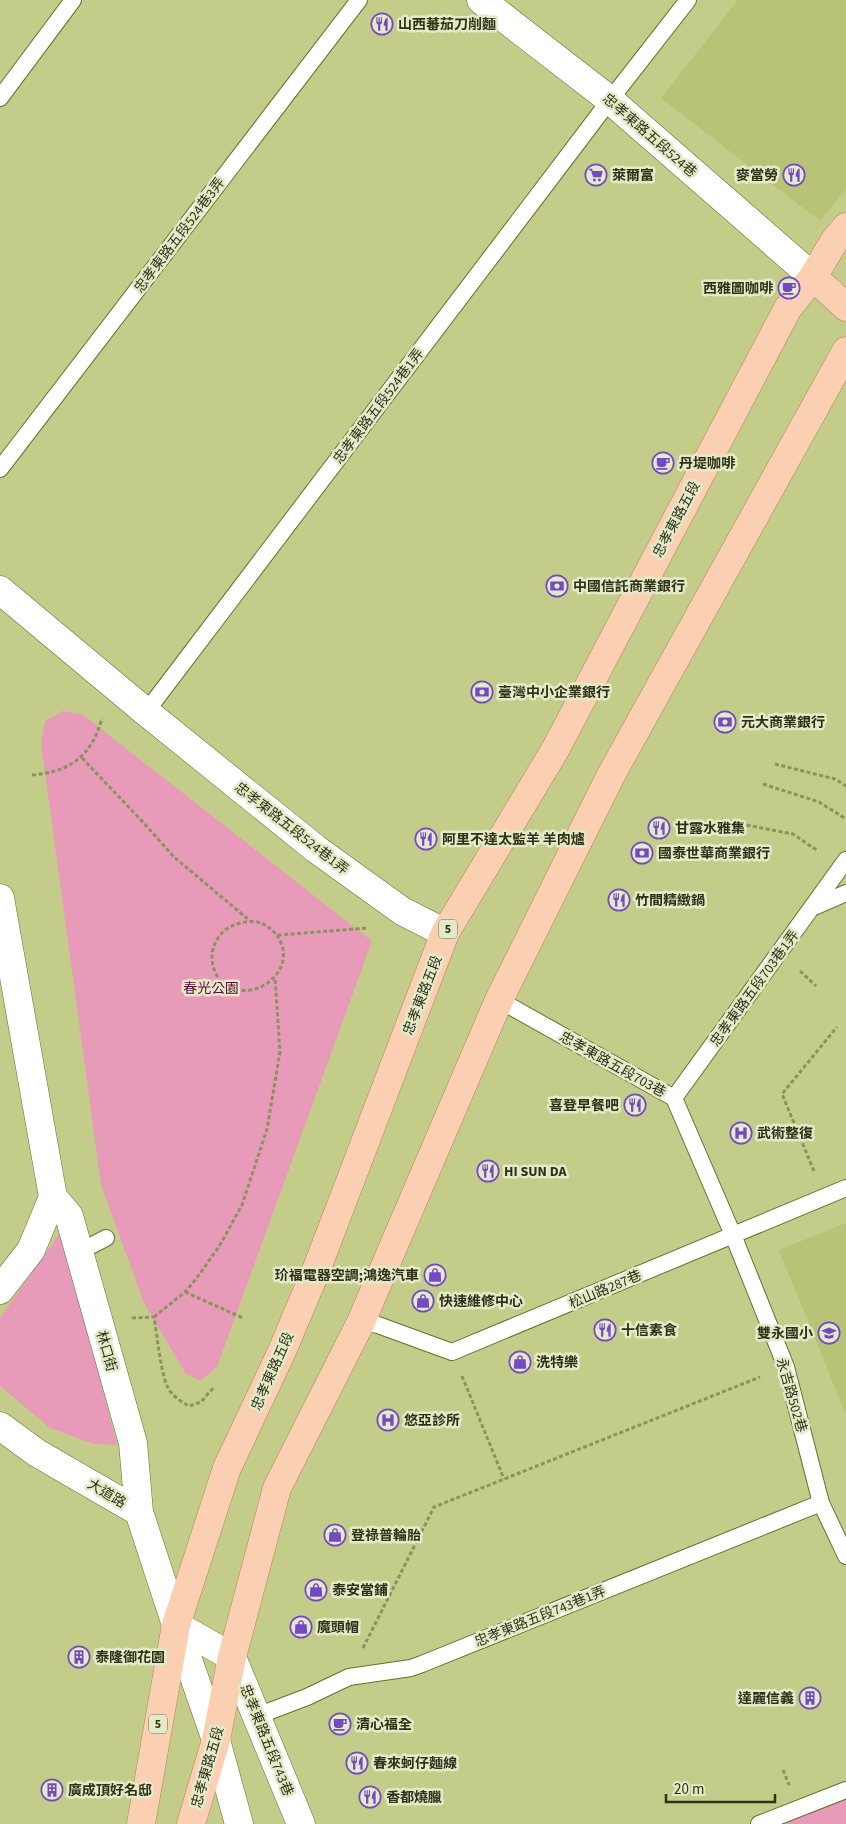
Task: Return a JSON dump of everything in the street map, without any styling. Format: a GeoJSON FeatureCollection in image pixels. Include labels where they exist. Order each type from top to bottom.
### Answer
{"type":"FeatureCollection","features":[{"type":"Feature","properties":{"kind":"main road","name":"忠孝東路五段"},"geometry":{"type":"LineString","coordinates":[[140,1824],[176,1625],[227,1468],[282,1351],[317,1268],[445,933],[555,750],[788,308],[813,277],[835,240],[846,227]]}},
{"type":"Feature","properties":{"kind":"main road"},"geometry":{"type":"LineString","coordinates":[[813,277],[846,307]]}},
{"type":"Feature","properties":{"kind":"main road","name":"忠孝東路五段"},"geometry":{"type":"LineString","coordinates":[[190,1824],[216,1740],[232,1657],[277,1488],[362,1322],[499,1000],[611,775],[846,351]]}},
{"type":"Feature","properties":{"kind":"street","name":"忠孝東路五段524巷"},"geometry":{"type":"LineString","coordinates":[[481,0],[610,100],[813,277]]}},
{"type":"Feature","properties":{"kind":"street","name":"忠孝東路五段524巷1弄"},"geometry":{"type":"LineString","coordinates":[[0,590],[146,712],[316,849],[402,911],[445,933]]}},
{"type":"Feature","properties":{"kind":"street","name":"林口街"},"geometry":{"type":"LineString","coordinates":[[0,898],[53,1196],[69,1216],[133,1443],[139,1512]]}},
{"type":"Feature","properties":{"kind":"street"},"geometry":{"type":"LineString","coordinates":[[0,1290],[31,1250],[53,1196]]}},
{"type":"Feature","properties":{"kind":"street","name":"大道路"},"geometry":{"type":"LineString","coordinates":[[0,1426],[37,1453],[139,1512],[176,1625]]}},
{"type":"Feature","properties":{"kind":"street"},"geometry":{"type":"LineString","coordinates":[[176,1625],[232,1657]]}},
{"type":"Feature","properties":{"kind":"street"},"geometry":{"type":"LineString","coordinates":[[176,1625],[216,1740],[239,1824]]}},
{"type":"Feature","properties":{"kind":"street","name":"忠孝東路五段743巷"},"geometry":{"type":"LineString","coordinates":[[232,1657],[301,1824]]}},
{"type":"Feature","properties":{"kind":"lane"},"geometry":{"type":"LineString","coordinates":[[0,98],[73,0]]}},
{"type":"Feature","properties":{"kind":"lane","name":"忠孝東路五段524巷3弄"},"geometry":{"type":"LineString","coordinates":[[0,469],[358,0]]}},
{"type":"Feature","properties":{"kind":"lane","name":"忠孝東路五段524巷1弄"},"geometry":{"type":"LineString","coordinates":[[146,712],[688,0]]}},
{"type":"Feature","properties":{"kind":"lane","name":"忠孝東路五段703巷1弄"},"geometry":{"type":"LineString","coordinates":[[674,1098],[844,864]]}},
{"type":"Feature","properties":{"kind":"lane"},"geometry":{"type":"LineString","coordinates":[[813,907],[846,893]]}},
{"type":"Feature","properties":{"kind":"lane","name":"忠孝東路五段703巷"},"geometry":{"type":"LineString","coordinates":[[499,1000],[674,1098],[733,1235]]}},
{"type":"Feature","properties":{"kind":"lane","name":"松山路287巷"},"geometry":{"type":"LineString","coordinates":[[452,1352],[846,1188]]}},
{"type":"Feature","properties":{"kind":"lane","name":"永吉路502巷"},"geometry":{"type":"LineString","coordinates":[[733,1235],[786,1367],[821,1503],[846,1556]]}},
{"type":"Feature","properties":{"kind":"lane"},"geometry":{"type":"LineString","coordinates":[[79,1252],[106,1238]]}},
{"type":"Feature","properties":{"kind":"lane"},"geometry":{"type":"LineString","coordinates":[[362,1322],[378,1325],[452,1352]]}},
{"type":"Feature","properties":{"kind":"lane","name":"忠孝東路五段743巷1弄"},"geometry":{"type":"LineString","coordinates":[[257,1716],[307,1697],[348,1677],[410,1668],[422,1664],[821,1503]]}},
{"type":"Feature","properties":{"kind":"lane"},"geometry":{"type":"LineString","coordinates":[[759,1824],[846,1790]]}},
{"type":"Feature","properties":{"kind":"path"},"geometry":{"type":"LineString","coordinates":[[32,775],[58,770],[82,758],[98,734],[102,717]]}},
{"type":"Feature","properties":{"kind":"path"},"geometry":{"type":"LineString","coordinates":[[82,758],[142,820],[174,857],[250,920],[266,924],[277,935],[284,950],[282,961],[275,977],[264,986],[242,991],[230,988],[221,980],[214,970],[211,958],[214,944],[221,933],[233,925],[250,920]]}},
{"type":"Feature","properties":{"kind":"path"},"geometry":{"type":"LineString","coordinates":[[775,764],[834,779],[846,786]]}},
{"type":"Feature","properties":{"kind":"path"},"geometry":{"type":"LineString","coordinates":[[763,784],[820,802],[846,819]]}},
{"type":"Feature","properties":{"kind":"path"},"geometry":{"type":"LineString","coordinates":[[721,820],[793,834],[844,864]]}},
{"type":"Feature","properties":{"kind":"path"},"geometry":{"type":"LineString","coordinates":[[277,935],[374,928]]}},
{"type":"Feature","properties":{"kind":"path"},"geometry":{"type":"LineString","coordinates":[[123,1319],[154,1317],[185,1292],[220,1245],[242,1205],[268,1129],[280,1052],[275,977]]}},
{"type":"Feature","properties":{"kind":"path"},"geometry":{"type":"LineString","coordinates":[[825,1197],[782,1094],[837,1027]]}},
{"type":"Feature","properties":{"kind":"path"},"geometry":{"type":"LineString","coordinates":[[185,1292],[243,1318]]}},
{"type":"Feature","properties":{"kind":"path"},"geometry":{"type":"LineString","coordinates":[[154,1317],[164,1378],[168,1390],[189,1406],[201,1402],[214,1387]]}},
{"type":"Feature","properties":{"kind":"path"},"geometry":{"type":"LineString","coordinates":[[452,1352],[504,1479]]}},
{"type":"Feature","properties":{"kind":"path"},"geometry":{"type":"LineString","coordinates":[[348,1677],[434,1508],[786,1367]]}},
{"type":"Feature","properties":{"kind":"shaded area"},"geometry":{"type":"Polygon","coordinates":[[[738,0],[846,0],[846,189],[820,221],[661,98],[738,0]]]}},
{"type":"Feature","properties":{"kind":"shaded area","name":"雙永國小"},"geometry":{"type":"Polygon","coordinates":[[[846,1223],[846,1415],[779,1250],[846,1223]]]}},
{"type":"Feature","properties":{"kind":"green space","name":"春光公園"},"geometry":{"type":"Polygon","coordinates":[[[62,711],[82,714],[372,941],[217,1367],[200,1381],[186,1374],[144,1303],[101,1185],[41,743],[45,721],[62,711]]]}},
{"type":"Feature","properties":{"kind":"green space"},"geometry":{"type":"Polygon","coordinates":[[[62,1230],[117,1445],[94,1444],[50,1428],[0,1386],[0,1318],[62,1230]]]}},
{"type":"Feature","properties":{"kind":"green space"},"geometry":{"type":"Polygon","coordinates":[[[846,1795],[846,1824],[771,1824],[846,1795]]]}},
{"type":"Feature","properties":{"kind":"place","name":"山西蕃茄刀削麵"},"geometry":{"type":"Point","coordinates":[382,24]}},
{"type":"Feature","properties":{"kind":"place","name":"萊爾富"},"geometry":{"type":"Point","coordinates":[596,175]}},
{"type":"Feature","properties":{"kind":"place","name":"麥當勞"},"geometry":{"type":"Point","coordinates":[794,175]}},
{"type":"Feature","properties":{"kind":"place","name":"西雅圖咖啡"},"geometry":{"type":"Point","coordinates":[789,288]}},
{"type":"Feature","properties":{"kind":"place","name":"丹堤咖啡"},"geometry":{"type":"Point","coordinates":[663,463]}},
{"type":"Feature","properties":{"kind":"place","name":"中國信託商業銀行"},"geometry":{"type":"Point","coordinates":[557,586]}},
{"type":"Feature","properties":{"kind":"place","name":"臺灣中小企業銀行"},"geometry":{"type":"Point","coordinates":[482,692]}},
{"type":"Feature","properties":{"kind":"place","name":"元大商業銀行"},"geometry":{"type":"Point","coordinates":[725,722]}},
{"type":"Feature","properties":{"kind":"place","name":"甘露水雅集"},"geometry":{"type":"Point","coordinates":[659,828]}},
{"type":"Feature","properties":{"kind":"place","name":"阿里不達太監羊 羊肉爐"},"geometry":{"type":"Point","coordinates":[426,839]}},
{"type":"Feature","properties":{"kind":"place","name":"國泰世華商業銀行"},"geometry":{"type":"Point","coordinates":[642,853]}},
{"type":"Feature","properties":{"kind":"place","name":"竹間精緻鍋"},"geometry":{"type":"Point","coordinates":[619,900]}},
{"type":"Feature","properties":{"kind":"place","name":"喜登早餐吧"},"geometry":{"type":"Point","coordinates":[635,1105]}},
{"type":"Feature","properties":{"kind":"place","name":"武術整復"},"geometry":{"type":"Point","coordinates":[741,1133]}},
{"type":"Feature","properties":{"kind":"place","name":"HI SUN DA"},"geometry":{"type":"Point","coordinates":[488,1171]}},
{"type":"Feature","properties":{"kind":"place","name":"玠福電器空調;鴻逸汽車"},"geometry":{"type":"Point","coordinates":[435,1275]}},
{"type":"Feature","properties":{"kind":"place","name":"快速維修中心"},"geometry":{"type":"Point","coordinates":[423,1301]}},
{"type":"Feature","properties":{"kind":"place","name":"十信素食"},"geometry":{"type":"Point","coordinates":[605,1330]}},
{"type":"Feature","properties":{"kind":"place","name":"雙永國小"},"geometry":{"type":"Point","coordinates":[829,1333]}},
{"type":"Feature","properties":{"kind":"place","name":"洗特樂"},"geometry":{"type":"Point","coordinates":[520,1362]}},
{"type":"Feature","properties":{"kind":"place","name":"悠亞診所"},"geometry":{"type":"Point","coordinates":[388,1420]}},
{"type":"Feature","properties":{"kind":"place","name":"登祿普輪胎"},"geometry":{"type":"Point","coordinates":[335,1535]}},
{"type":"Feature","properties":{"kind":"place","name":"泰安當鋪"},"geometry":{"type":"Point","coordinates":[316,1590]}},
{"type":"Feature","properties":{"kind":"place","name":"魔頭帽"},"geometry":{"type":"Point","coordinates":[301,1627]}},
{"type":"Feature","properties":{"kind":"place","name":"泰隆御花園"},"geometry":{"type":"Point","coordinates":[79,1657]}},
{"type":"Feature","properties":{"kind":"place","name":"達麗信義"},"geometry":{"type":"Point","coordinates":[810,1698]}},
{"type":"Feature","properties":{"kind":"place","name":"清心福全"},"geometry":{"type":"Point","coordinates":[340,1724]}},
{"type":"Feature","properties":{"kind":"place","name":"春來蚵仔麵線"},"geometry":{"type":"Point","coordinates":[357,1763]}},
{"type":"Feature","properties":{"kind":"place","name":"廣成頂好名邸"},"geometry":{"type":"Point","coordinates":[52,1790]}},
{"type":"Feature","properties":{"kind":"place","name":"香都燒臘"},"geometry":{"type":"Point","coordinates":[370,1797]}}]}
